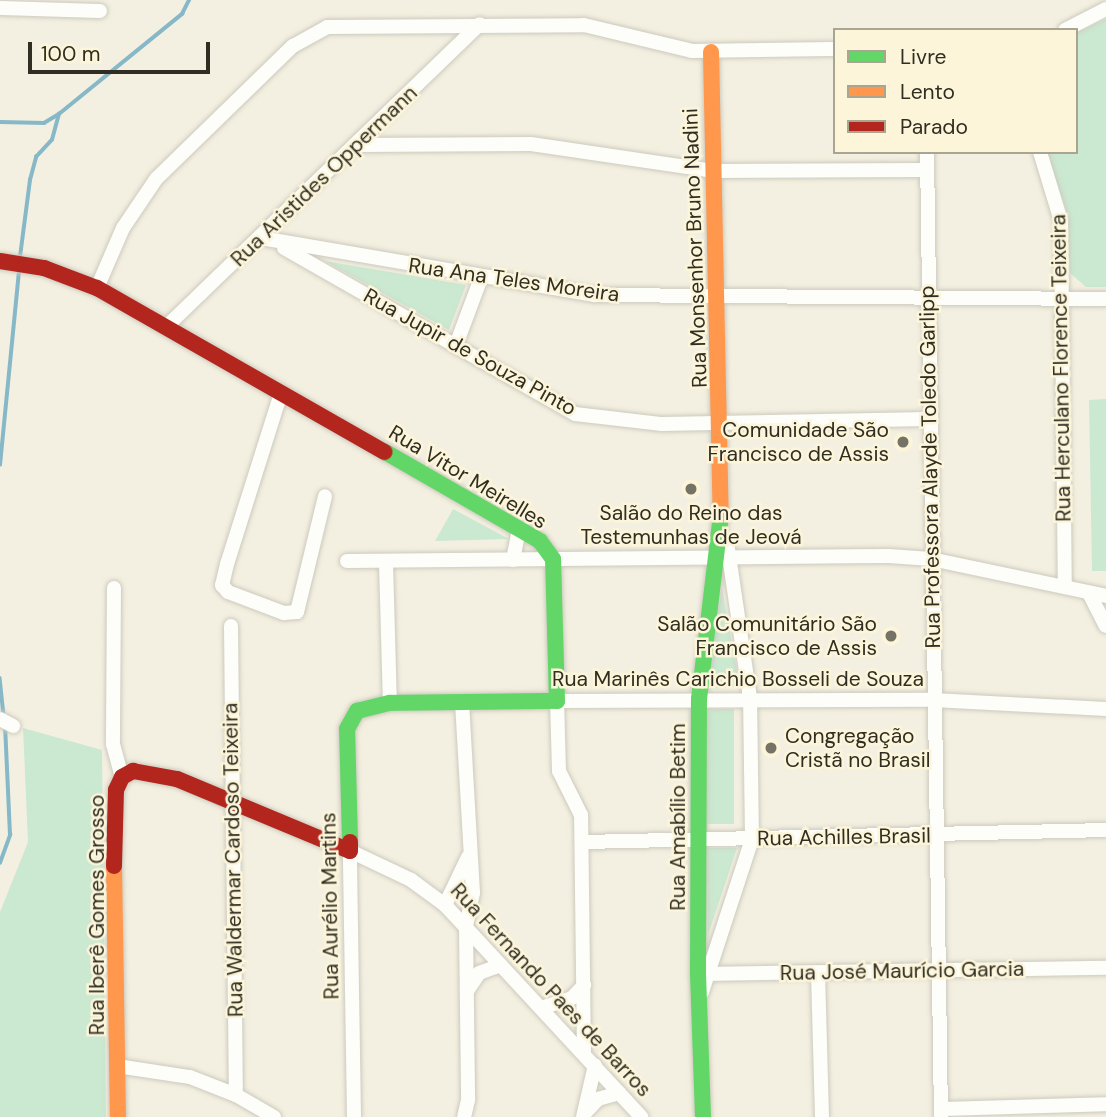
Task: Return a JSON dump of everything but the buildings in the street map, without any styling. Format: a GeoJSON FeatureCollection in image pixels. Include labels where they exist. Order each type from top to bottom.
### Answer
{"type":"FeatureCollection","features":[{"type":"Feature","properties":{"kind":"street"},"geometry":{"type":"LineString","coordinates":[[0,8],[100,11]]}},
{"type":"Feature","properties":{"kind":"street"},"geometry":{"type":"LineString","coordinates":[[1069,28],[1106,9]]}},
{"type":"Feature","properties":{"kind":"street","name":"Rua Aristides Oppermann"},"geometry":{"type":"LineString","coordinates":[[166,327],[268,241],[480,24]]}},
{"type":"Feature","properties":{"kind":"street"},"geometry":{"type":"LineString","coordinates":[[97,288],[123,228],[156,179],[293,46],[327,27],[584,25],[711,52],[833,48]]}},
{"type":"Feature","properties":{"kind":"street","name":"Rua Monsenhor Bruno Nadini"},"geometry":{"type":"LineString","coordinates":[[704,974],[752,839],[750,698],[722,557],[719,298],[711,52]]}},
{"type":"Feature","properties":{"kind":"street"},"geometry":{"type":"LineString","coordinates":[[359,145],[531,144],[713,171],[927,170]]}},
{"type":"Feature","properties":{"kind":"street","name":"Rua Professora Alayde Toledo Garlipp"},"geometry":{"type":"LineString","coordinates":[[927,154],[928,419],[940,1113]]}},
{"type":"Feature","properties":{"kind":"street","name":"Rua Herculano Florence Teixeira"},"geometry":{"type":"LineString","coordinates":[[1041,154],[1061,221],[1065,586]]}},
{"type":"Feature","properties":{"kind":"street","name":"Rua Ana Teles Moreira"},"geometry":{"type":"LineString","coordinates":[[268,241],[595,295],[1106,299]]}},
{"type":"Feature","properties":{"kind":"street","name":"Rua Jupir de Souza Pinto"},"geometry":{"type":"LineString","coordinates":[[268,241],[575,414],[602,420],[721,425],[928,419]]}},
{"type":"Feature","properties":{"kind":"street","name":"Rua Vitor Meirelles"},"geometry":{"type":"LineString","coordinates":[[5,262],[38,267],[97,288],[540,541],[553,559],[931,559],[1106,596]]}},
{"type":"Feature","properties":{"kind":"street"},"geometry":{"type":"LineString","coordinates":[[456,345],[481,278]]}},
{"type":"Feature","properties":{"kind":"street"},"geometry":{"type":"LineString","coordinates":[[281,393],[227,564],[222,585],[228,592],[284,613],[297,612],[325,496]]}},
{"type":"Feature","properties":{"kind":"street"},"geometry":{"type":"LineString","coordinates":[[513,560],[519,529]]}},
{"type":"Feature","properties":{"kind":"street","name":"Rua Amabílio Betim"},"geometry":{"type":"LineString","coordinates":[[702,1115],[704,974],[699,699],[722,557]]}},
{"type":"Feature","properties":{"kind":"street"},"geometry":{"type":"LineString","coordinates":[[347,561],[386,563],[553,559],[559,771],[581,815],[583,842],[584,1054]]}},
{"type":"Feature","properties":{"kind":"street"},"geometry":{"type":"LineString","coordinates":[[386,563],[390,703]]}},
{"type":"Feature","properties":{"kind":"street","name":"Rua Iberê Gomes Grosso"},"geometry":{"type":"LineString","coordinates":[[114,589],[113,744],[121,777],[116,790],[114,842],[118,1117]]}},
{"type":"Feature","properties":{"kind":"street"},"geometry":{"type":"LineString","coordinates":[[1089,593],[1106,625]]}},
{"type":"Feature","properties":{"kind":"street","name":"Rua Waldermar Cardoso Teixeira"},"geometry":{"type":"LineString","coordinates":[[231,625],[236,1095]]}},
{"type":"Feature","properties":{"kind":"street","name":"Rua Marinês Carichio Bosseli de Souza"},"geometry":{"type":"LineString","coordinates":[[369,705],[750,698],[933,700],[1106,709]]}},
{"type":"Feature","properties":{"kind":"street"},"geometry":{"type":"LineString","coordinates":[[462,702],[473,893],[466,927],[468,1100],[464,1117]]}},
{"type":"Feature","properties":{"kind":"street","name":"Rua Aurélio Martins"},"geometry":{"type":"LineString","coordinates":[[354,1117],[347,729],[349,719],[369,705]]}},
{"type":"Feature","properties":{"kind":"street"},"geometry":{"type":"LineString","coordinates":[[0,719],[13,726]]}},
{"type":"Feature","properties":{"kind":"street","name":"Rua Fernando Paes de Barros"},"geometry":{"type":"LineString","coordinates":[[121,777],[148,771],[350,851],[411,880],[445,905],[641,1117]]}},
{"type":"Feature","properties":{"kind":"street","name":"Rua Achilles Brasil"},"geometry":{"type":"LineString","coordinates":[[583,842],[1106,830]]}},
{"type":"Feature","properties":{"kind":"street"},"geometry":{"type":"LineString","coordinates":[[445,905],[469,852]]}},
{"type":"Feature","properties":{"kind":"street"},"geometry":{"type":"LineString","coordinates":[[467,990],[479,973],[501,965]]}},
{"type":"Feature","properties":{"kind":"street","name":"Rua José Maurício Garcia"},"geometry":{"type":"LineString","coordinates":[[704,974],[1106,968]]}},
{"type":"Feature","properties":{"kind":"street"},"geometry":{"type":"LineString","coordinates":[[818,973],[822,1117]]}},
{"type":"Feature","properties":{"kind":"street"},"geometry":{"type":"LineString","coordinates":[[541,1008],[572,998],[584,985]]}},
{"type":"Feature","properties":{"kind":"street"},"geometry":{"type":"LineString","coordinates":[[583,1116],[594,1065]]}},
{"type":"Feature","properties":{"kind":"street"},"geometry":{"type":"LineString","coordinates":[[117,1066],[190,1077],[236,1095],[274,1117]]}},
{"type":"Feature","properties":{"kind":"street"},"geometry":{"type":"LineString","coordinates":[[583,1116],[598,1099],[619,1093]]}},
{"type":"Feature","properties":{"kind":"street"},"geometry":{"type":"LineString","coordinates":[[940,1113],[1106,1104]]}},
{"type":"Feature","properties":{"kind":"green space"},"geometry":{"type":"Polygon","coordinates":[[[1106,19],[1106,287],[1086,287],[1070,273],[1066,210],[1048,154],[1078,154],[1078,32],[1106,19]]]}},
{"type":"Feature","properties":{"kind":"green space"},"geometry":{"type":"Polygon","coordinates":[[[325,261],[466,285],[449,330],[325,261]]]}},
{"type":"Feature","properties":{"kind":"green space"},"geometry":{"type":"Polygon","coordinates":[[[1106,399],[1106,571],[1092,571],[1089,400],[1106,399]]]}},
{"type":"Feature","properties":{"kind":"green space"},"geometry":{"type":"Polygon","coordinates":[[[453,509],[509,539],[435,541],[453,509]]]}},
{"type":"Feature","properties":{"kind":"green space"},"geometry":{"type":"Polygon","coordinates":[[[722,588],[740,687],[706,689],[722,588]]]}},
{"type":"Feature","properties":{"kind":"green space"},"geometry":{"type":"Polygon","coordinates":[[[706,709],[734,709],[734,824],[706,824],[706,709]]]}},
{"type":"Feature","properties":{"kind":"green space"},"geometry":{"type":"Polygon","coordinates":[[[23,728],[102,750],[106,1117],[0,1117],[0,912],[28,842],[23,728]]]}},
{"type":"Feature","properties":{"kind":"green space"},"geometry":{"type":"Polygon","coordinates":[[[707,848],[737,848],[708,935],[707,848]]]}},
{"type":"Feature","properties":{"kind":"waterway"},"geometry":{"type":"LineString","coordinates":[[0,122],[44,123],[59,114],[182,14],[189,0]]}},
{"type":"Feature","properties":{"kind":"waterway"},"geometry":{"type":"LineString","coordinates":[[20,257],[30,180],[36,157],[52,140],[59,114]]}},
{"type":"Feature","properties":{"kind":"waterway"},"geometry":{"type":"LineString","coordinates":[[0,465],[19,272]]}},
{"type":"Feature","properties":{"kind":"waterway"},"geometry":{"type":"LineString","coordinates":[[0,678],[4,715]]}},
{"type":"Feature","properties":{"kind":"waterway"},"geometry":{"type":"LineString","coordinates":[[0,863],[10,835],[5,726]]}},
{"type":"Feature","properties":{"kind":"traffic: fast"},"geometry":{"type":"LineString","coordinates":[[350,842],[347,729],[357,711],[390,703],[557,701],[553,559],[540,541],[385,452]]}},
{"type":"Feature","properties":{"kind":"traffic: fast"},"geometry":{"type":"LineString","coordinates":[[703,1117],[698,973],[699,699],[721,514]]}},
{"type":"Feature","properties":{"kind":"traffic: slow"},"geometry":{"type":"LineString","coordinates":[[711,52],[721,514]]}},
{"type":"Feature","properties":{"kind":"traffic: slow"},"geometry":{"type":"LineString","coordinates":[[114,866],[118,1117]]}},
{"type":"Feature","properties":{"kind":"traffic: jam"},"geometry":{"type":"LineString","coordinates":[[0,261],[44,268],[97,288],[385,452]]}},
{"type":"Feature","properties":{"kind":"traffic: jam"},"geometry":{"type":"LineString","coordinates":[[114,866],[116,790],[122,777],[133,771],[177,779],[350,851],[350,842]]}},
{"type":"Feature","properties":{"kind":"place","name":"Comunidade São Francisco de Assis"},"geometry":{"type":"Point","coordinates":[903,442]}},
{"type":"Feature","properties":{"kind":"place","name":"Salão do Reino das Testemunhas de Jeová"},"geometry":{"type":"Point","coordinates":[691,489]}},
{"type":"Feature","properties":{"kind":"place","name":"Salão Comunitário São Francisco de Assis"},"geometry":{"type":"Point","coordinates":[891,636]}},
{"type":"Feature","properties":{"kind":"place","name":"Congregação Cristã no Brasil"},"geometry":{"type":"Point","coordinates":[771,748]}}]}
